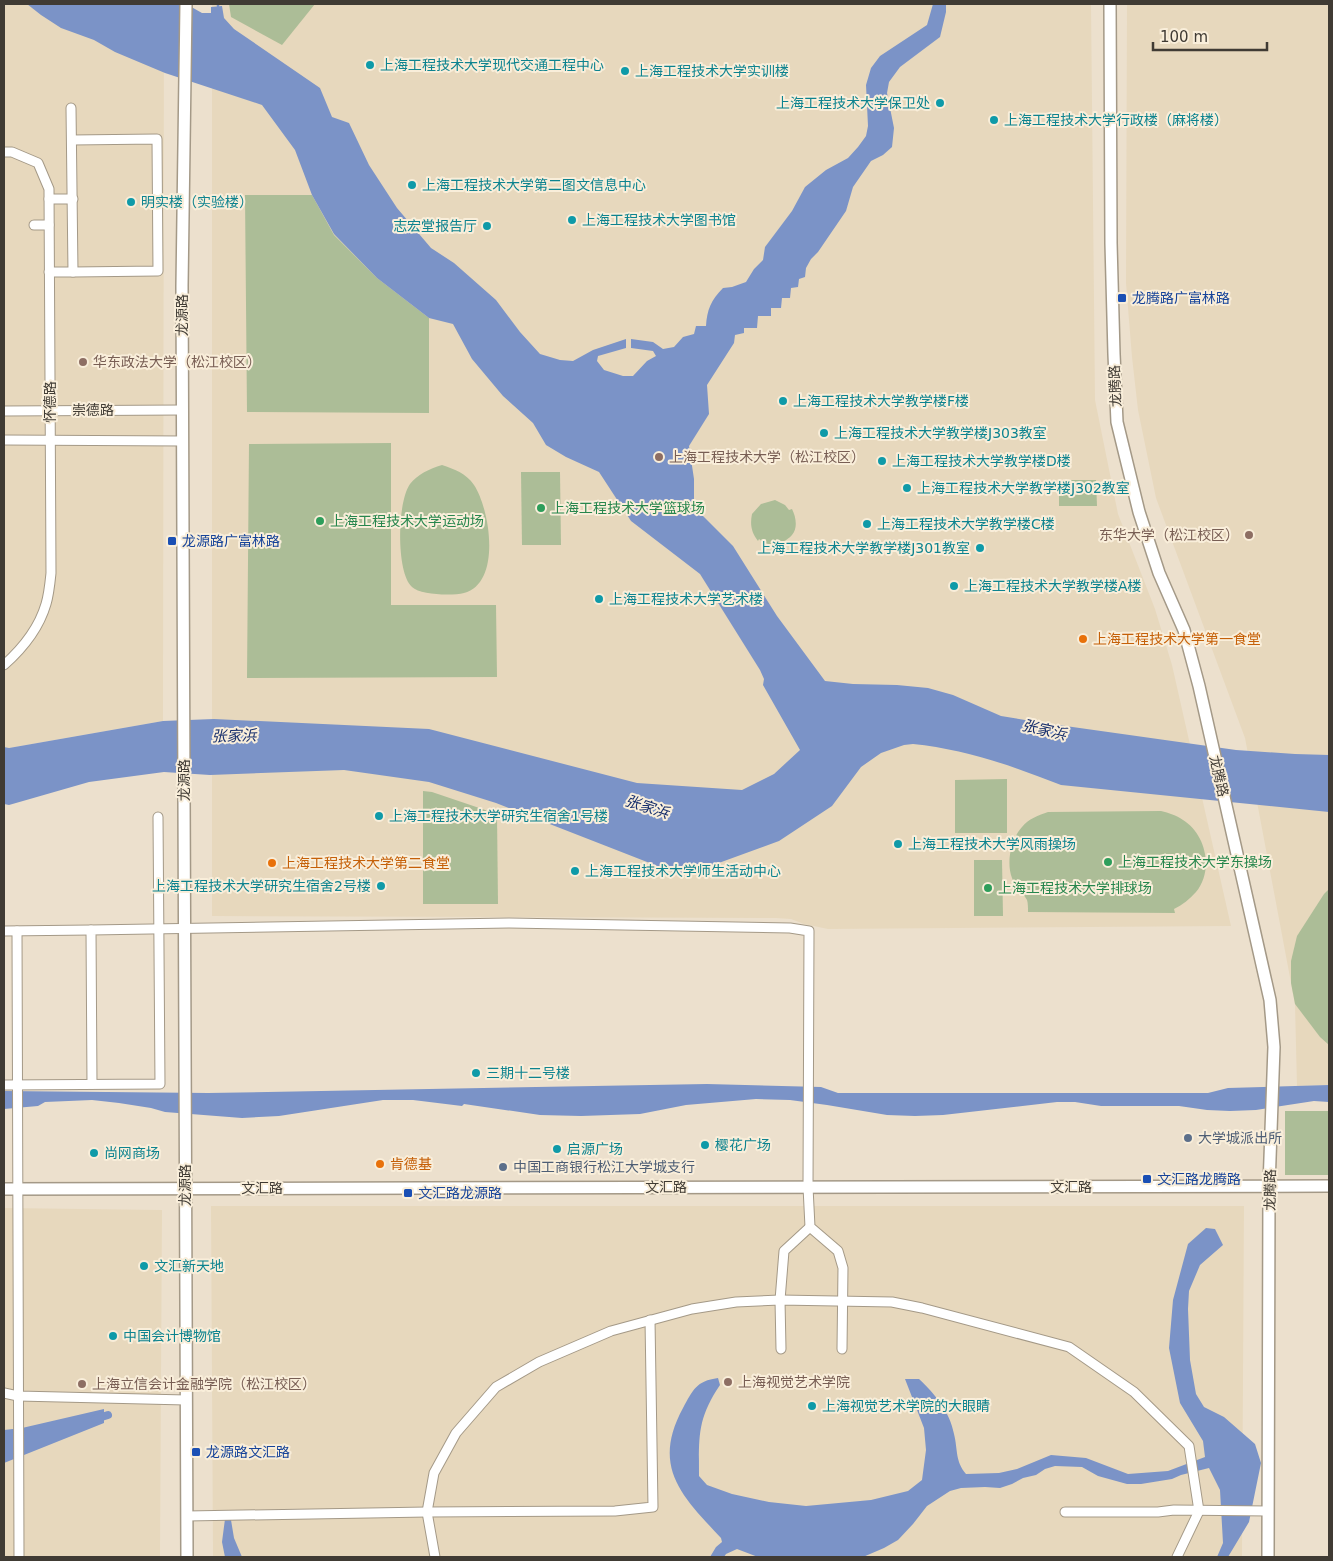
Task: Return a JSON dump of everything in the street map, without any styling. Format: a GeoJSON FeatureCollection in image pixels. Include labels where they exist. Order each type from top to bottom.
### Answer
{"type":"FeatureCollection","features":[{"type":"Feature","properties":{"kind":"main road","name":"龙源路"},"geometry":{"type":"LineString","coordinates":[[186,4],[182,286],[187,1557]]}},
{"type":"Feature","properties":{"kind":"main road","name":"龙腾路"},"geometry":{"type":"LineString","coordinates":[[1110,4],[1111,242],[1117,422],[1139,512],[1159,573],[1184,630],[1270,1000],[1274,1047],[1269,1186],[1268,1557]]}},
{"type":"Feature","properties":{"kind":"main road","name":"文汇路"},"geometry":{"type":"LineString","coordinates":[[4,1189],[1329,1186]]}},
{"type":"Feature","properties":{"kind":"street"},"geometry":{"type":"LineString","coordinates":[[71,108],[73,272]]}},
{"type":"Feature","properties":{"kind":"street"},"geometry":{"type":"LineString","coordinates":[[49,272],[158,271],[157,140],[72,140]]}},
{"type":"Feature","properties":{"kind":"street","name":"怀德路"},"geometry":{"type":"LineString","coordinates":[[4,152],[12,152],[38,163],[49,189],[52,573],[46,606],[33,634],[4,665]]}},
{"type":"Feature","properties":{"kind":"street"},"geometry":{"type":"LineString","coordinates":[[49,199],[73,199]]}},
{"type":"Feature","properties":{"kind":"street"},"geometry":{"type":"LineString","coordinates":[[34,225],[49,224]]}},
{"type":"Feature","properties":{"kind":"street","name":"崇德路"},"geometry":{"type":"LineString","coordinates":[[4,411],[183,410]]}},
{"type":"Feature","properties":{"kind":"street"},"geometry":{"type":"LineString","coordinates":[[4,440],[183,441]]}},
{"type":"Feature","properties":{"kind":"street"},"geometry":{"type":"LineString","coordinates":[[4,1084],[160,1084],[158,817]]}},
{"type":"Feature","properties":{"kind":"street"},"geometry":{"type":"LineString","coordinates":[[4,930],[509,923],[790,928],[809,931],[808,1187],[810,1227],[838,1251],[843,1268],[842,1349]]}},
{"type":"Feature","properties":{"kind":"street"},"geometry":{"type":"LineString","coordinates":[[17,930],[19,1557]]}},
{"type":"Feature","properties":{"kind":"street"},"geometry":{"type":"LineString","coordinates":[[91,930],[92,1084]]}},
{"type":"Feature","properties":{"kind":"street"},"geometry":{"type":"LineString","coordinates":[[781,1349],[780,1300],[784,1251],[810,1227]]}},
{"type":"Feature","properties":{"kind":"street"},"geometry":{"type":"LineString","coordinates":[[435,1557],[427,1512],[434,1473],[456,1433],[496,1387],[539,1362],[610,1331],[692,1309],[736,1302],[842,1300],[892,1302],[914,1306],[1069,1347],[1134,1392],[1189,1446],[1199,1511],[1178,1557]]}},
{"type":"Feature","properties":{"kind":"street"},"geometry":{"type":"LineString","coordinates":[[187,1516],[614,1511],[653,1507],[650,1320]]}},
{"type":"Feature","properties":{"kind":"street"},"geometry":{"type":"LineString","coordinates":[[4,1393],[18,1396],[186,1400]]}},
{"type":"Feature","properties":{"kind":"street"},"geometry":{"type":"LineString","coordinates":[[1065,1512],[1268,1511]]}},
{"type":"Feature","properties":{"kind":"shaded area","name":"华东政法大学（松江校区）"},"geometry":{"type":"Polygon","coordinates":[[[4,4],[164,4],[163,721],[9,748],[4,747],[4,4]]]}},
{"type":"Feature","properties":{"kind":"shaded area","name":"上海工程技术大学（松江校区）"},"geometry":{"type":"Polygon","coordinates":[[[212,4],[1091,4],[1095,400],[1118,514],[1155,609],[1172,665],[1231,926],[828,929],[791,919],[776,918],[212,916],[212,4]]]}},
{"type":"Feature","properties":{"kind":"shaded area","name":"东华大学（松江校区）"},"geometry":{"type":"Polygon","coordinates":[[[1127,4],[1329,4],[1329,1085],[1297,1086],[1295,1004],[1245,738],[1156,498],[1138,410],[1126,283],[1127,4]]]}},
{"type":"Feature","properties":{"kind":"shaded area","name":"上海视觉艺术学院"},"geometry":{"type":"Polygon","coordinates":[[[211,1206],[1244,1206],[1242,1557],[213,1557],[211,1206]]]}},
{"type":"Feature","properties":{"kind":"shaded area","name":"上海立信会计金融学院（松江校区）"},"geometry":{"type":"Polygon","coordinates":[[[4,1208],[162,1210],[160,1557],[4,1557],[4,1208]]]}},
{"type":"Feature","properties":{"kind":"green space"},"geometry":{"type":"Polygon","coordinates":[[[229,4],[315,4],[282,45],[231,17],[229,4]]]}},
{"type":"Feature","properties":{"kind":"green space"},"geometry":{"type":"Polygon","coordinates":[[[245,195],[312,195],[334,235],[377,278],[429,318],[429,413],[247,412],[245,195]]]}},
{"type":"Feature","properties":{"kind":"green space","name":"上海工程技术大学运动场"},"geometry":{"type":"Polygon","coordinates":[[[391,443],[391,605],[496,605],[497,677],[247,678],[249,444],[391,443]]]}},
{"type":"Feature","properties":{"kind":"green space"},"geometry":{"type":"Polygon","coordinates":[[[442,465],[464,474],[474,485],[485,511],[488,527],[488,561],[484,575],[476,586],[459,594],[444,595],[416,590],[407,579],[401,553],[401,521],[406,493],[410,484],[428,470],[442,465]]]}},
{"type":"Feature","properties":{"kind":"green space","name":"上海工程技术大学篮球场"},"geometry":{"type":"Polygon","coordinates":[[[521,472],[560,472],[561,545],[522,545],[521,472]]]}},
{"type":"Feature","properties":{"kind":"green space"},"geometry":{"type":"Polygon","coordinates":[[[1059,480],[1096,480],[1097,506],[1059,506],[1059,480]]]}},
{"type":"Feature","properties":{"kind":"green space"},"geometry":{"type":"Polygon","coordinates":[[[775,500],[785,505],[789,510],[792,509],[796,522],[794,532],[790,537],[781,543],[769,544],[759,539],[758,541],[751,521],[752,514],[761,504],[775,500]]]}},
{"type":"Feature","properties":{"kind":"green space"},"geometry":{"type":"Polygon","coordinates":[[[1007,779],[1007,833],[955,833],[955,780],[1007,779]]]}},
{"type":"Feature","properties":{"kind":"green space"},"geometry":{"type":"Polygon","coordinates":[[[423,791],[432,792],[497,814],[498,904],[423,904],[423,791]]]}},
{"type":"Feature","properties":{"kind":"green space","name":"上海工程技术大学东操场"},"geometry":{"type":"Polygon","coordinates":[[[1161,811],[1178,817],[1191,826],[1202,843],[1205,853],[1205,873],[1202,883],[1191,897],[1174,909],[1175,913],[1028,912],[1027,900],[1013,881],[1009,865],[1012,844],[1024,824],[1048,812],[1161,811]]]}},
{"type":"Feature","properties":{"kind":"green space","name":"上海工程技术大学排球场"},"geometry":{"type":"Polygon","coordinates":[[[974,860],[1002,860],[1003,916],[974,916],[974,860]]]}},
{"type":"Feature","properties":{"kind":"green space"},"geometry":{"type":"Polygon","coordinates":[[[1329,889],[1329,1045],[1320,1037],[1295,1004],[1291,983],[1291,961],[1297,936],[1329,889]]]}},
{"type":"Feature","properties":{"kind":"green space"},"geometry":{"type":"Polygon","coordinates":[[[1285,1111],[1329,1111],[1329,1175],[1285,1175],[1285,1111]]]}},
{"type":"Feature","properties":{"kind":"water","name":"张家浜"},"geometry":{"type":"Polygon","coordinates":[[[27,4],[186,4],[202,13],[211,13],[211,7],[222,6],[224,18],[234,29],[320,88],[332,117],[349,123],[369,165],[397,208],[431,248],[454,263],[496,300],[520,332],[540,354],[560,360],[573,361],[593,350],[626,339],[626,348],[598,356],[597,361],[604,370],[623,376],[633,376],[647,361],[656,356],[653,351],[631,348],[631,339],[653,342],[663,349],[674,347],[683,337],[694,334],[696,326],[706,326],[710,306],[723,288],[746,282],[754,269],[763,260],[765,247],[792,211],[805,187],[826,170],[848,158],[866,136],[868,126],[866,85],[871,68],[880,56],[927,25],[933,4],[946,4],[940,37],[900,67],[889,82],[887,93],[894,128],[892,147],[883,155],[871,161],[853,187],[846,211],[818,252],[811,259],[806,268],[805,277],[799,279],[798,287],[791,288],[790,298],[782,298],[781,308],[771,308],[771,316],[758,316],[757,328],[744,328],[744,333],[735,335],[734,343],[707,385],[709,414],[689,446],[694,479],[694,501],[698,511],[733,546],[777,616],[825,681],[928,688],[953,695],[1001,716],[1037,722],[1236,750],[1329,755],[1329,812],[1061,785],[1025,771],[970,754],[913,744],[881,753],[861,767],[832,806],[779,841],[683,876],[496,803],[429,782],[344,770],[210,775],[164,772],[89,782],[9,805],[4,804],[4,747],[9,748],[163,721],[214,719],[429,729],[637,783],[742,790],[774,774],[800,750],[763,685],[764,679],[760,670],[700,574],[631,521],[599,472],[566,457],[546,445],[533,423],[503,396],[472,359],[453,324],[429,318],[377,278],[334,234],[312,195],[295,150],[262,105],[165,73],[115,52],[94,40],[61,28],[27,4]]]}},
{"type":"Feature","properties":{"kind":"water"},"geometry":{"type":"Polygon","coordinates":[[[707,1084],[821,1087],[838,1093],[1208,1093],[1228,1088],[1329,1085],[1329,1102],[1314,1101],[1256,1110],[1230,1111],[1179,1106],[1101,1106],[1075,1102],[1057,1102],[943,1115],[915,1116],[887,1115],[790,1100],[756,1099],[686,1105],[640,1114],[581,1116],[540,1115],[464,1104],[462,1106],[413,1100],[383,1100],[279,1116],[242,1118],[165,1112],[151,1108],[92,1100],[45,1102],[38,1106],[4,1109],[4,1091],[208,1093],[707,1084]]]}},
{"type":"Feature","properties":{"kind":"water"},"geometry":{"type":"Polygon","coordinates":[[[1206,1228],[1215,1229],[1223,1245],[1200,1265],[1189,1291],[1190,1360],[1196,1394],[1204,1407],[1224,1417],[1255,1444],[1261,1463],[1249,1522],[1228,1557],[1217,1557],[1223,1543],[1220,1490],[1209,1468],[1172,1479],[1141,1484],[1127,1484],[1098,1476],[1082,1467],[1055,1466],[1000,1488],[961,1488],[950,1491],[927,1506],[898,1540],[863,1557],[758,1557],[737,1549],[726,1554],[724,1557],[710,1557],[716,1547],[722,1542],[721,1538],[683,1494],[675,1479],[671,1464],[670,1447],[674,1429],[690,1396],[696,1387],[711,1379],[718,1378],[720,1385],[712,1397],[703,1418],[699,1450],[699,1476],[707,1485],[732,1494],[769,1502],[806,1506],[871,1500],[908,1491],[922,1480],[926,1450],[924,1428],[905,1379],[919,1379],[941,1404],[952,1426],[958,1460],[966,1474],[999,1473],[1017,1469],[1051,1455],[1086,1458],[1128,1474],[1168,1471],[1205,1457],[1203,1441],[1180,1403],[1169,1348],[1173,1300],[1188,1244],[1206,1228]]]}},
{"type":"Feature","properties":{"kind":"water"},"geometry":{"type":"Polygon","coordinates":[[[104,1409],[104,1423],[4,1463],[4,1430],[22,1428],[104,1409]]]}},
{"type":"Feature","properties":{"kind":"water"},"geometry":{"type":"Polygon","coordinates":[[[225,1519],[231,1520],[234,1538],[242,1557],[225,1557],[222,1542],[225,1519]]]}},
{"type":"Feature","properties":{"kind":"waterway"},"geometry":{"type":"LineString","coordinates":[[95,1419],[108,1415]]}},
{"type":"Feature","properties":{"kind":"place","name":"上海工程技术大学现代交通工程中心"},"geometry":{"type":"Point","coordinates":[370,65]}},
{"type":"Feature","properties":{"kind":"place","name":"上海工程技术大学实训楼"},"geometry":{"type":"Point","coordinates":[625,71]}},
{"type":"Feature","properties":{"kind":"place","name":"上海工程技术大学保卫处"},"geometry":{"type":"Point","coordinates":[940,103]}},
{"type":"Feature","properties":{"kind":"place","name":"上海工程技术大学行政楼（麻将楼）"},"geometry":{"type":"Point","coordinates":[994,120]}},
{"type":"Feature","properties":{"kind":"place","name":"上海工程技术大学第二图文信息中心"},"geometry":{"type":"Point","coordinates":[412,185]}},
{"type":"Feature","properties":{"kind":"place","name":"明实楼（实验楼）"},"geometry":{"type":"Point","coordinates":[131,202]}},
{"type":"Feature","properties":{"kind":"place","name":"上海工程技术大学图书馆"},"geometry":{"type":"Point","coordinates":[572,220]}},
{"type":"Feature","properties":{"kind":"place","name":"志宏堂报告厅"},"geometry":{"type":"Point","coordinates":[487,226]}},
{"type":"Feature","properties":{"kind":"place","name":"龙腾路广富林路"},"geometry":{"type":"Point","coordinates":[1122,298]}},
{"type":"Feature","properties":{"kind":"place","name":"华东政法大学（松江校区）"},"geometry":{"type":"Point","coordinates":[83,362]}},
{"type":"Feature","properties":{"kind":"place","name":"上海工程技术大学教学楼F楼"},"geometry":{"type":"Point","coordinates":[783,401]}},
{"type":"Feature","properties":{"kind":"place","name":"上海工程技术大学教学楼J303教室"},"geometry":{"type":"Point","coordinates":[824,433]}},
{"type":"Feature","properties":{"kind":"place","name":"上海工程技术大学（松江校区）"},"geometry":{"type":"Point","coordinates":[659,457]}},
{"type":"Feature","properties":{"kind":"place","name":"上海工程技术大学教学楼D楼"},"geometry":{"type":"Point","coordinates":[882,461]}},
{"type":"Feature","properties":{"kind":"place","name":"上海工程技术大学教学楼J302教室"},"geometry":{"type":"Point","coordinates":[907,488]}},
{"type":"Feature","properties":{"kind":"place","name":"上海工程技术大学篮球场"},"geometry":{"type":"Point","coordinates":[541,508]}},
{"type":"Feature","properties":{"kind":"place","name":"上海工程技术大学运动场"},"geometry":{"type":"Point","coordinates":[320,521]}},
{"type":"Feature","properties":{"kind":"place","name":"上海工程技术大学教学楼C楼"},"geometry":{"type":"Point","coordinates":[867,524]}},
{"type":"Feature","properties":{"kind":"place","name":"东华大学（松江校区）"},"geometry":{"type":"Point","coordinates":[1249,535]}},
{"type":"Feature","properties":{"kind":"place","name":"龙源路广富林路"},"geometry":{"type":"Point","coordinates":[172,541]}},
{"type":"Feature","properties":{"kind":"place","name":"上海工程技术大学教学楼J301教室"},"geometry":{"type":"Point","coordinates":[980,548]}},
{"type":"Feature","properties":{"kind":"place","name":"上海工程技术大学教学楼A楼"},"geometry":{"type":"Point","coordinates":[954,586]}},
{"type":"Feature","properties":{"kind":"place","name":"上海工程技术大学艺术楼"},"geometry":{"type":"Point","coordinates":[599,599]}},
{"type":"Feature","properties":{"kind":"place","name":"上海工程技术大学第一食堂"},"geometry":{"type":"Point","coordinates":[1083,639]}},
{"type":"Feature","properties":{"kind":"place","name":"上海工程技术大学研究生宿舍1号楼"},"geometry":{"type":"Point","coordinates":[379,816]}},
{"type":"Feature","properties":{"kind":"place","name":"上海工程技术大学风雨操场"},"geometry":{"type":"Point","coordinates":[898,844]}},
{"type":"Feature","properties":{"kind":"place","name":"上海工程技术大学东操场"},"geometry":{"type":"Point","coordinates":[1108,862]}},
{"type":"Feature","properties":{"kind":"place","name":"上海工程技术大学第二食堂"},"geometry":{"type":"Point","coordinates":[272,863]}},
{"type":"Feature","properties":{"kind":"place","name":"上海工程技术大学师生活动中心"},"geometry":{"type":"Point","coordinates":[575,871]}},
{"type":"Feature","properties":{"kind":"place","name":"上海工程技术大学研究生宿舍2号楼"},"geometry":{"type":"Point","coordinates":[381,886]}},
{"type":"Feature","properties":{"kind":"place","name":"上海工程技术大学排球场"},"geometry":{"type":"Point","coordinates":[988,888]}},
{"type":"Feature","properties":{"kind":"place","name":"三期十二号楼"},"geometry":{"type":"Point","coordinates":[476,1073]}},
{"type":"Feature","properties":{"kind":"place","name":"大学城派出所"},"geometry":{"type":"Point","coordinates":[1188,1138]}},
{"type":"Feature","properties":{"kind":"place","name":"樱花广场"},"geometry":{"type":"Point","coordinates":[705,1145]}},
{"type":"Feature","properties":{"kind":"place","name":"启源广场"},"geometry":{"type":"Point","coordinates":[557,1149]}},
{"type":"Feature","properties":{"kind":"place","name":"尚网商场"},"geometry":{"type":"Point","coordinates":[94,1153]}},
{"type":"Feature","properties":{"kind":"place","name":"肯德基"},"geometry":{"type":"Point","coordinates":[380,1164]}},
{"type":"Feature","properties":{"kind":"place","name":"中国工商银行松江大学城支行"},"geometry":{"type":"Point","coordinates":[503,1167]}},
{"type":"Feature","properties":{"kind":"place","name":"文汇路龙腾路"},"geometry":{"type":"Point","coordinates":[1147,1179]}},
{"type":"Feature","properties":{"kind":"place","name":"文汇路龙源路"},"geometry":{"type":"Point","coordinates":[408,1193]}},
{"type":"Feature","properties":{"kind":"place","name":"文汇新天地"},"geometry":{"type":"Point","coordinates":[144,1266]}},
{"type":"Feature","properties":{"kind":"place","name":"中国会计博物馆"},"geometry":{"type":"Point","coordinates":[113,1336]}},
{"type":"Feature","properties":{"kind":"place","name":"上海视觉艺术学院"},"geometry":{"type":"Point","coordinates":[728,1382]}},
{"type":"Feature","properties":{"kind":"place","name":"上海立信会计金融学院（松江校区）"},"geometry":{"type":"Point","coordinates":[82,1384]}},
{"type":"Feature","properties":{"kind":"place","name":"上海视觉艺术学院的大眼睛"},"geometry":{"type":"Point","coordinates":[812,1406]}},
{"type":"Feature","properties":{"kind":"place","name":"龙源路文汇路"},"geometry":{"type":"Point","coordinates":[196,1452]}}]}
